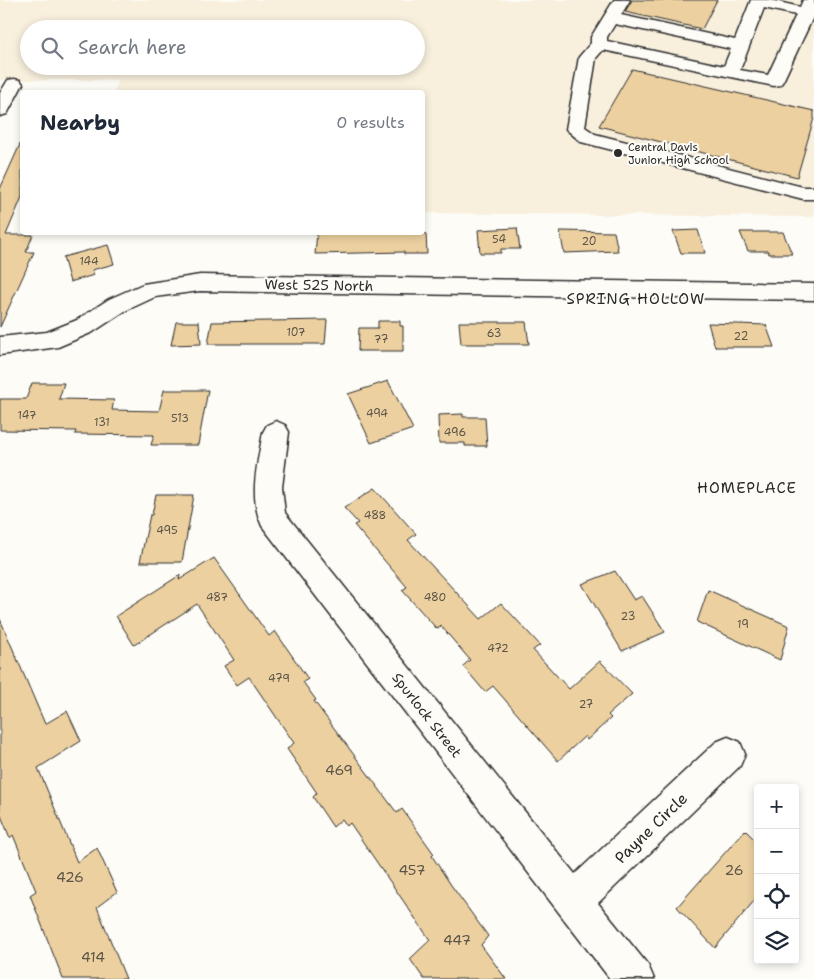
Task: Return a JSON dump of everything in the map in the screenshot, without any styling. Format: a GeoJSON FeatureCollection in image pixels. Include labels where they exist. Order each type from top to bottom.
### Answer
{"type":"FeatureCollection","features":[{"type":"Feature","properties":{"kind":"street"},"geometry":{"type":"LineString","coordinates":[[622,0],[600,37],[599,44],[588,57],[575,129],[588,138],[803,193],[814,193]]}},
{"type":"Feature","properties":{"kind":"street"},"geometry":{"type":"LineString","coordinates":[[599,44],[730,73],[763,80],[774,80],[809,6],[758,1],[730,73]]}},
{"type":"Feature","properties":{"kind":"street"},"geometry":{"type":"LineString","coordinates":[[611,18],[741,46]]}},
{"type":"Feature","properties":{"kind":"street"},"geometry":{"type":"LineString","coordinates":[[0,110],[14,84]]}},
{"type":"Feature","properties":{"kind":"street","name":"West 525 North"},"geometry":{"type":"LineString","coordinates":[[0,346],[50,341],[85,326],[117,305],[151,290],[200,283],[814,292]]}},
{"type":"Feature","properties":{"kind":"street","name":"Spurlock Street"},"geometry":{"type":"LineString","coordinates":[[276,432],[268,487],[272,517],[634,979]]}},
{"type":"Feature","properties":{"kind":"street","name":"Payne Circle"},"geometry":{"type":"LineString","coordinates":[[573,902],[728,754]]}},
{"type":"Feature","properties":{"kind":"shaded area","name":"Central Davis Junior High School"},"geometry":{"type":"Polygon","coordinates":[[[0,0],[814,0],[814,217],[425,213],[425,90],[115,90],[118,80],[0,80],[0,0]]]}},
{"type":"Feature","properties":{"kind":"building"},"geometry":{"type":"Polygon","coordinates":[[[632,0],[717,0],[702,29],[625,12],[632,0]]]}},
{"type":"Feature","properties":{"kind":"building"},"geometry":{"type":"Polygon","coordinates":[[[632,69],[814,111],[814,118],[797,177],[599,126],[632,69]]]}},
{"type":"Feature","properties":{"kind":"building"},"geometry":{"type":"Polygon","coordinates":[[[20,144],[20,202],[6,235],[33,235],[26,252],[34,252],[0,327],[0,189],[20,144]]]}},
{"type":"Feature","properties":{"kind":"building"},"geometry":{"type":"Polygon","coordinates":[[[517,228],[520,249],[501,249],[501,253],[480,253],[478,230],[517,228]]]}},
{"type":"Feature","properties":{"kind":"building"},"geometry":{"type":"Polygon","coordinates":[[[698,230],[705,253],[681,253],[673,231],[698,230]]]}},
{"type":"Feature","properties":{"kind":"building"},"geometry":{"type":"Polygon","coordinates":[[[560,231],[614,232],[618,251],[564,253],[560,231]]]}},
{"type":"Feature","properties":{"kind":"building"},"geometry":{"type":"Polygon","coordinates":[[[740,232],[783,232],[792,254],[769,254],[768,251],[748,251],[740,232]]]}},
{"type":"Feature","properties":{"kind":"building"},"geometry":{"type":"Polygon","coordinates":[[[426,234],[427,254],[404,254],[404,252],[315,254],[317,235],[426,234]]]}},
{"type":"Feature","properties":{"kind":"building"},"geometry":{"type":"Polygon","coordinates":[[[108,245],[114,264],[92,270],[94,275],[70,282],[63,257],[108,245]]]}},
{"type":"Feature","properties":{"kind":"building"},"geometry":{"type":"Polygon","coordinates":[[[327,320],[325,344],[208,344],[212,322],[327,320]]]}},
{"type":"Feature","properties":{"kind":"building"},"geometry":{"type":"Polygon","coordinates":[[[378,321],[400,321],[400,326],[403,326],[403,351],[358,351],[359,328],[378,328],[378,321]]]}},
{"type":"Feature","properties":{"kind":"building"},"geometry":{"type":"Polygon","coordinates":[[[176,322],[199,322],[201,344],[171,345],[176,322]]]}},
{"type":"Feature","properties":{"kind":"building"},"geometry":{"type":"Polygon","coordinates":[[[459,322],[526,322],[529,344],[461,344],[459,322]]]}},
{"type":"Feature","properties":{"kind":"building"},"geometry":{"type":"Polygon","coordinates":[[[708,323],[766,325],[774,347],[715,347],[708,323]]]}},
{"type":"Feature","properties":{"kind":"building"},"geometry":{"type":"Polygon","coordinates":[[[388,381],[413,429],[371,443],[348,394],[388,381]]]}},
{"type":"Feature","properties":{"kind":"building"},"geometry":{"type":"Polygon","coordinates":[[[32,383],[64,383],[59,399],[114,400],[112,410],[159,411],[164,390],[208,390],[198,445],[151,445],[154,435],[75,434],[76,431],[0,430],[0,399],[26,399],[32,383]]]}},
{"type":"Feature","properties":{"kind":"building"},"geometry":{"type":"Polygon","coordinates":[[[463,414],[463,417],[485,417],[487,446],[465,446],[465,443],[439,443],[438,415],[463,414]]]}},
{"type":"Feature","properties":{"kind":"building"},"geometry":{"type":"Polygon","coordinates":[[[375,488],[416,534],[408,540],[481,619],[501,603],[540,645],[533,650],[569,689],[600,661],[632,694],[608,715],[611,718],[587,740],[585,736],[558,761],[493,686],[485,692],[463,666],[470,660],[441,626],[437,629],[402,590],[407,587],[354,525],[358,523],[344,508],[375,488]]]}},
{"type":"Feature","properties":{"kind":"building"},"geometry":{"type":"Polygon","coordinates":[[[156,495],[194,495],[182,562],[140,562],[156,495]]]}},
{"type":"Feature","properties":{"kind":"building"},"geometry":{"type":"Polygon","coordinates":[[[214,558],[269,636],[275,631],[308,679],[303,682],[316,700],[314,701],[397,813],[402,809],[434,854],[432,856],[451,885],[488,936],[481,945],[506,979],[424,979],[410,959],[430,940],[350,823],[347,826],[342,819],[333,827],[313,797],[317,793],[287,749],[294,743],[249,677],[237,685],[224,666],[234,660],[197,604],[134,645],[116,616],[180,575],[179,580],[214,558]]]}},
{"type":"Feature","properties":{"kind":"building"},"geometry":{"type":"Polygon","coordinates":[[[615,571],[634,600],[642,596],[665,632],[622,651],[582,584],[615,571]]]}},
{"type":"Feature","properties":{"kind":"building"},"geometry":{"type":"Polygon","coordinates":[[[708,590],[789,626],[780,660],[697,622],[708,590]]]}},
{"type":"Feature","properties":{"kind":"building"},"geometry":{"type":"Polygon","coordinates":[[[0,619],[45,724],[67,711],[81,741],[38,768],[77,862],[97,848],[117,892],[97,907],[126,979],[63,979],[30,895],[36,891],[13,835],[10,838],[0,813],[0,619]]]}},
{"type":"Feature","properties":{"kind":"building"},"geometry":{"type":"Polygon","coordinates":[[[745,830],[754,839],[754,901],[715,948],[677,907],[745,830]]]}},
{"type":"Feature","properties":{"kind":"place","name":"Central Davis Junior High School"},"geometry":{"type":"Point","coordinates":[618,153]}},
{"type":"Feature","properties":{"kind":"district","name":"SPRING HOLLOW"},"geometry":{"type":"Point","coordinates":[636,299]}},
{"type":"Feature","properties":{"kind":"district","name":"HOMEPLACE"},"geometry":{"type":"Point","coordinates":[747,488]}}]}
